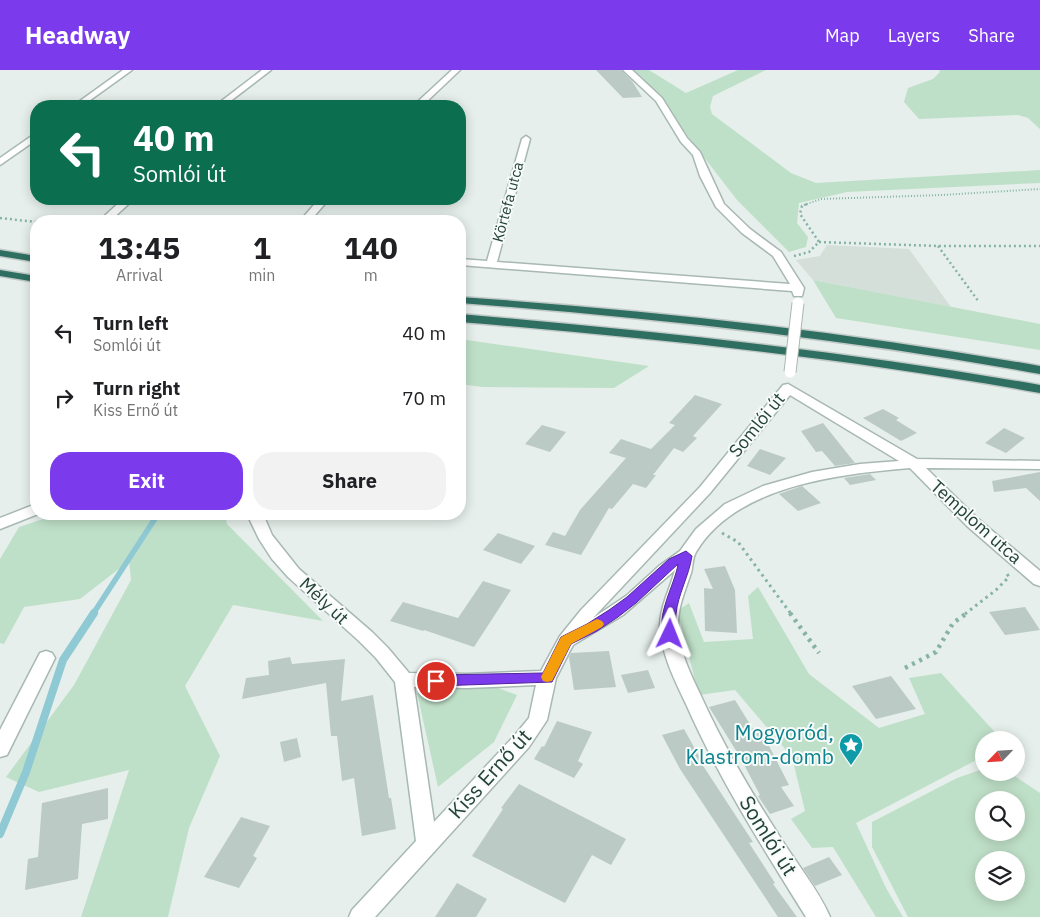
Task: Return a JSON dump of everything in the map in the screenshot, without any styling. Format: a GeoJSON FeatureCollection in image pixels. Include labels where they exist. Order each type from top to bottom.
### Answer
{"type":"FeatureCollection","features":[{"type":"Feature","properties":{"kind":"highway"},"geometry":{"type":"LineString","coordinates":[[0,253],[30,258]]}},
{"type":"Feature","properties":{"kind":"highway"},"geometry":{"type":"LineString","coordinates":[[0,273],[30,278]]}},
{"type":"Feature","properties":{"kind":"highway"},"geometry":{"type":"LineString","coordinates":[[466,300],[588,309],[802,332],[1040,370]]}},
{"type":"Feature","properties":{"kind":"highway"},"geometry":{"type":"LineString","coordinates":[[466,318],[681,336],[917,368],[1040,389]]}},
{"type":"Feature","properties":{"kind":"street"},"geometry":{"type":"LineString","coordinates":[[86,100],[128,70]]}},
{"type":"Feature","properties":{"kind":"street"},"geometry":{"type":"LineString","coordinates":[[227,100],[267,70]]}},
{"type":"Feature","properties":{"kind":"street"},"geometry":{"type":"LineString","coordinates":[[424,100],[456,70]]}},
{"type":"Feature","properties":{"kind":"street"},"geometry":{"type":"LineString","coordinates":[[627,70],[659,100],[684,140],[697,154],[704,176],[720,205],[746,231],[776,254],[798,288],[788,388]]}},
{"type":"Feature","properties":{"kind":"street","name":"Körtefa utca"},"geometry":{"type":"LineString","coordinates":[[491,265],[526,139]]}},
{"type":"Feature","properties":{"kind":"street"},"geometry":{"type":"LineString","coordinates":[[0,162],[30,140]]}},
{"type":"Feature","properties":{"kind":"street"},"geometry":{"type":"LineString","coordinates":[[111,215],[121,205]]}},
{"type":"Feature","properties":{"kind":"street"},"geometry":{"type":"LineString","coordinates":[[310,215],[319,205]]}},
{"type":"Feature","properties":{"kind":"street"},"geometry":{"type":"LineString","coordinates":[[466,263],[798,288]]}},
{"type":"Feature","properties":{"kind":"street","name":"Templom utca"},"geometry":{"type":"LineString","coordinates":[[788,388],[913,464],[972,522],[1040,580]]}},
{"type":"Feature","properties":{"kind":"street","name":"Somlói út"},"geometry":{"type":"LineString","coordinates":[[547,678],[566,640],[587,614],[705,490],[788,388]]}},
{"type":"Feature","properties":{"kind":"street","name":"Templom utca"},"geometry":{"type":"LineString","coordinates":[[913,464],[1040,465]]}},
{"type":"Feature","properties":{"kind":"street","name":"Somlói út"},"geometry":{"type":"LineString","coordinates":[[819,917],[733,781],[693,699],[678,661],[670,634],[670,613],[674,595],[683,573],[686,556],[708,526],[737,504],[778,487],[833,472],[913,464]]}},
{"type":"Feature","properties":{"kind":"street"},"geometry":{"type":"LineString","coordinates":[[0,524],[30,512]]}},
{"type":"Feature","properties":{"kind":"street","name":"Mély út"},"geometry":{"type":"LineString","coordinates":[[258,520],[267,542],[289,567],[382,653],[404,680]]}},
{"type":"Feature","properties":{"kind":"street","name":"Somlói út"},"geometry":{"type":"LineString","coordinates":[[566,640],[592,628],[632,600],[673,562],[686,556]]}},
{"type":"Feature","properties":{"kind":"street"},"geometry":{"type":"LineString","coordinates":[[0,749],[46,658]]}},
{"type":"Feature","properties":{"kind":"street"},"geometry":{"type":"LineString","coordinates":[[404,680],[467,681],[547,678]]}},
{"type":"Feature","properties":{"kind":"street","name":"Kiss Ernő út"},"geometry":{"type":"LineString","coordinates":[[360,917],[522,741],[538,720],[547,678]]}},
{"type":"Feature","properties":{"kind":"street","name":"Kiss Ernő út"},"geometry":{"type":"LineString","coordinates":[[404,680],[427,844]]}},
{"type":"Feature","properties":{"kind":"path"},"geometry":{"type":"LineString","coordinates":[[819,242],[800,214],[802,206],[821,199],[942,195],[1040,189]]}},
{"type":"Feature","properties":{"kind":"path"},"geometry":{"type":"LineString","coordinates":[[0,218],[30,221]]}},
{"type":"Feature","properties":{"kind":"path"},"geometry":{"type":"LineString","coordinates":[[780,259],[805,255],[818,245],[819,242]]}},
{"type":"Feature","properties":{"kind":"path"},"geometry":{"type":"LineString","coordinates":[[819,242],[938,246],[1040,246]]}},
{"type":"Feature","properties":{"kind":"path"},"geometry":{"type":"LineString","coordinates":[[938,246],[980,302]]}},
{"type":"Feature","properties":{"kind":"path"},"geometry":{"type":"LineString","coordinates":[[708,526],[738,542],[819,653]]}},
{"type":"Feature","properties":{"kind":"path"},"geometry":{"type":"LineString","coordinates":[[904,668],[936,652],[953,623],[996,590],[1009,577],[1004,569]]}},
{"type":"Feature","properties":{"kind":"shaded area"},"geometry":{"type":"Polygon","coordinates":[[[827,245],[909,249],[951,307],[813,280],[796,260],[820,256],[827,245]]]}},
{"type":"Feature","properties":{"kind":"green space"},"geometry":{"type":"Polygon","coordinates":[[[632,70],[649,70],[686,93],[738,70],[766,70],[713,96],[710,107],[712,114],[791,173],[816,183],[1040,170],[1040,183],[847,192],[799,203],[797,223],[808,237],[806,247],[789,252],[737,200],[642,77],[632,70]]]}},
{"type":"Feature","properties":{"kind":"green space"},"geometry":{"type":"Polygon","coordinates":[[[939,70],[1040,70],[1040,129],[1028,118],[1018,115],[919,119],[904,102],[908,88],[933,79],[940,72],[939,70]]]}},
{"type":"Feature","properties":{"kind":"green space"},"geometry":{"type":"Polygon","coordinates":[[[813,280],[1040,324],[1040,350],[836,318],[813,280]]]}},
{"type":"Feature","properties":{"kind":"green space"},"geometry":{"type":"Polygon","coordinates":[[[466,340],[649,366],[614,388],[482,387],[466,385],[466,340]]]}},
{"type":"Feature","properties":{"kind":"green space"},"geometry":{"type":"Polygon","coordinates":[[[40,520],[226,520],[227,524],[323,621],[233,605],[185,686],[220,756],[189,828],[168,917],[81,917],[129,770],[39,792],[6,777],[74,685],[131,580],[129,561],[80,599],[24,607],[4,644],[0,643],[0,559],[19,527],[40,520]]]}},
{"type":"Feature","properties":{"kind":"green space"},"geometry":{"type":"Polygon","coordinates":[[[758,587],[809,674],[879,728],[925,714],[909,678],[941,673],[994,731],[975,731],[975,761],[856,823],[886,888],[903,917],[876,917],[833,847],[812,848],[791,819],[805,811],[792,757],[735,690],[699,695],[677,611],[689,603],[704,642],[753,639],[748,596],[758,587]]]}},
{"type":"Feature","properties":{"kind":"green space"},"geometry":{"type":"Polygon","coordinates":[[[477,680],[517,695],[494,742],[438,787],[417,693],[477,680]]]}},
{"type":"Feature","properties":{"kind":"green space"},"geometry":{"type":"Polygon","coordinates":[[[975,772],[975,781],[1022,781],[1040,793],[1040,917],[908,917],[872,847],[872,822],[957,778],[975,772]]]}},
{"type":"Feature","properties":{"kind":"building"},"geometry":{"type":"Polygon","coordinates":[[[596,70],[621,70],[632,81],[642,97],[623,98],[596,70]]]}},
{"type":"Feature","properties":{"kind":"building"},"geometry":{"type":"Polygon","coordinates":[[[695,395],[722,404],[693,436],[697,438],[683,452],[674,448],[653,475],[656,475],[646,488],[633,484],[612,509],[609,508],[581,555],[545,545],[553,532],[565,536],[580,510],[626,458],[609,453],[621,439],[651,449],[675,425],[669,423],[695,395]]]}},
{"type":"Feature","properties":{"kind":"building"},"geometry":{"type":"Polygon","coordinates":[[[883,409],[899,418],[896,420],[917,433],[901,441],[863,418],[883,409]]]}},
{"type":"Feature","properties":{"kind":"building"},"geometry":{"type":"Polygon","coordinates":[[[823,423],[855,463],[835,466],[822,451],[816,452],[801,431],[823,423]]]}},
{"type":"Feature","properties":{"kind":"building"},"geometry":{"type":"Polygon","coordinates":[[[542,425],[566,432],[550,452],[525,444],[542,425]]]}},
{"type":"Feature","properties":{"kind":"building"},"geometry":{"type":"Polygon","coordinates":[[[1004,428],[1025,438],[1006,453],[985,443],[1004,428]]]}},
{"type":"Feature","properties":{"kind":"building"},"geometry":{"type":"Polygon","coordinates":[[[760,449],[786,458],[770,475],[747,466],[760,449]]]}},
{"type":"Feature","properties":{"kind":"building"},"geometry":{"type":"Polygon","coordinates":[[[1040,472],[1040,501],[1026,488],[994,492],[992,481],[1040,472]]]}},
{"type":"Feature","properties":{"kind":"building"},"geometry":{"type":"Polygon","coordinates":[[[870,474],[876,480],[850,485],[844,478],[870,474]]]}},
{"type":"Feature","properties":{"kind":"building"},"geometry":{"type":"Polygon","coordinates":[[[802,486],[821,503],[798,511],[779,494],[802,486]]]}},
{"type":"Feature","properties":{"kind":"building"},"geometry":{"type":"Polygon","coordinates":[[[498,533],[535,546],[521,564],[483,550],[498,533]]]}},
{"type":"Feature","properties":{"kind":"building"},"geometry":{"type":"Polygon","coordinates":[[[725,566],[735,590],[737,633],[705,631],[704,588],[713,589],[704,569],[725,566]]]}},
{"type":"Feature","properties":{"kind":"building"},"geometry":{"type":"Polygon","coordinates":[[[483,581],[511,590],[474,647],[390,621],[403,602],[458,618],[483,581]]]}},
{"type":"Feature","properties":{"kind":"building"},"geometry":{"type":"Polygon","coordinates":[[[1025,607],[1040,630],[1005,635],[989,612],[1025,607]]]}},
{"type":"Feature","properties":{"kind":"building"},"geometry":{"type":"Polygon","coordinates":[[[609,651],[616,687],[574,690],[569,657],[571,653],[609,651]]]}},
{"type":"Feature","properties":{"kind":"building"},"geometry":{"type":"Polygon","coordinates":[[[290,657],[292,664],[345,659],[341,701],[373,695],[389,798],[391,798],[396,829],[362,836],[354,778],[342,781],[337,736],[331,736],[326,683],[242,699],[246,678],[269,675],[268,661],[290,657]]]}},
{"type":"Feature","properties":{"kind":"building"},"geometry":{"type":"Polygon","coordinates":[[[648,670],[655,688],[628,693],[621,675],[648,670]]]}},
{"type":"Feature","properties":{"kind":"building"},"geometry":{"type":"Polygon","coordinates":[[[891,676],[916,709],[876,719],[852,686],[891,676]]]}},
{"type":"Feature","properties":{"kind":"building"},"geometry":{"type":"Polygon","coordinates":[[[735,700],[756,734],[759,732],[768,744],[789,785],[781,787],[794,806],[770,814],[758,796],[760,795],[740,757],[709,707],[735,700]]]}},
{"type":"Feature","properties":{"kind":"building"},"geometry":{"type":"Polygon","coordinates":[[[557,721],[592,732],[578,761],[583,764],[574,778],[534,759],[542,746],[544,747],[557,721]]]}},
{"type":"Feature","properties":{"kind":"building"},"geometry":{"type":"Polygon","coordinates":[[[684,729],[700,758],[698,758],[753,842],[749,843],[775,883],[773,884],[797,917],[778,917],[680,769],[662,735],[684,729]]]}},
{"type":"Feature","properties":{"kind":"building"},"geometry":{"type":"Polygon","coordinates":[[[297,738],[301,757],[284,762],[280,742],[297,738]]]}},
{"type":"Feature","properties":{"kind":"building"},"geometry":{"type":"Polygon","coordinates":[[[519,784],[626,839],[611,865],[592,855],[565,903],[472,856],[503,809],[501,808],[519,784]]]}},
{"type":"Feature","properties":{"kind":"building"},"geometry":{"type":"Polygon","coordinates":[[[108,788],[108,819],[82,824],[78,879],[25,890],[28,859],[38,857],[42,803],[108,788]]]}},
{"type":"Feature","properties":{"kind":"building"},"geometry":{"type":"Polygon","coordinates":[[[241,817],[270,826],[253,856],[257,858],[239,888],[204,877],[241,817]]]}},
{"type":"Feature","properties":{"kind":"building"},"geometry":{"type":"Polygon","coordinates":[[[829,857],[842,875],[815,886],[803,868],[829,857]]]}},
{"type":"Feature","properties":{"kind":"building"},"geometry":{"type":"Polygon","coordinates":[[[457,883],[487,899],[476,917],[435,917],[457,883]]]}},
{"type":"Feature","properties":{"kind":"waterway"},"geometry":{"type":"LineString","coordinates":[[93,614],[154,520]]}},
{"type":"Feature","properties":{"kind":"waterway"},"geometry":{"type":"LineString","coordinates":[[0,834],[26,772],[63,660],[94,613]]}},
{"type":"Feature","properties":{"kind":"slow traffic"},"geometry":{"type":"LineString","coordinates":[[547,677],[566,640],[597,624]]}},
{"type":"Feature","properties":{"kind":"place","name":"Mogyoród, Klastrom-domb"},"geometry":{"type":"Point","coordinates":[851,766]}},
{"type":"Feature","properties":{"kind":"route"},"geometry":{"type":"LineString","coordinates":[[436,681],[547,678],[566,640],[592,628],[632,600],[673,562],[686,556],[683,573],[674,595],[670,613],[670,634]]}}]}
